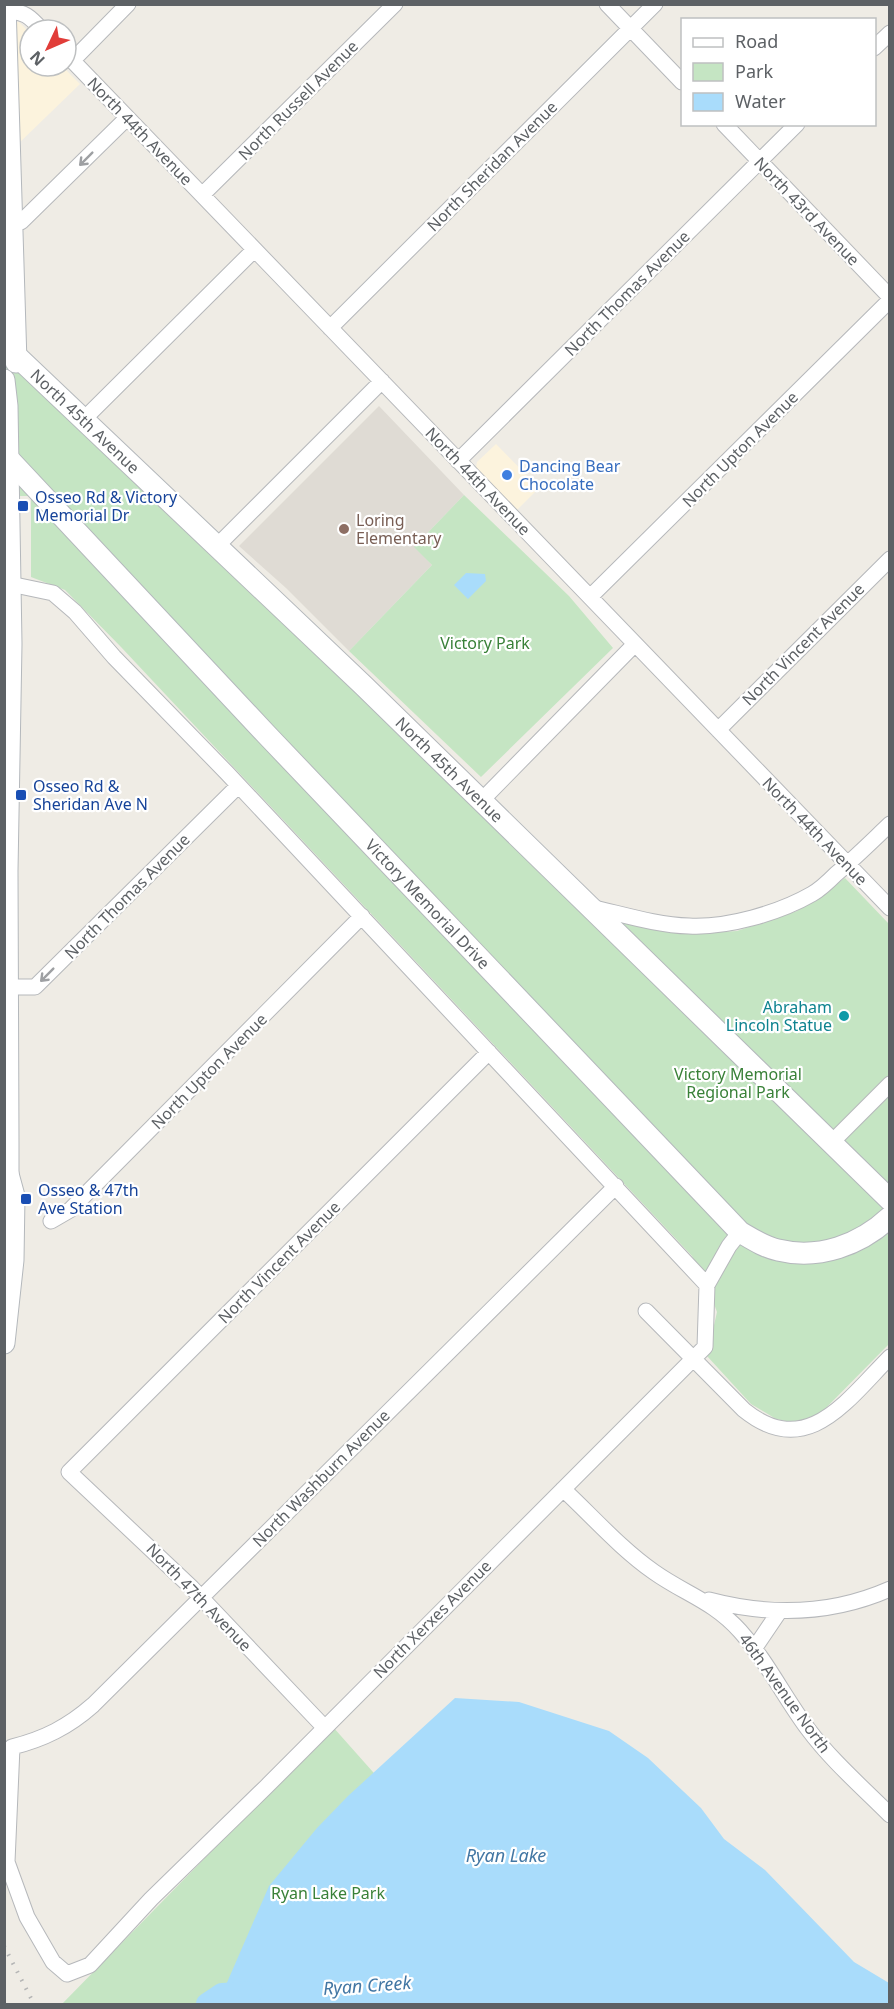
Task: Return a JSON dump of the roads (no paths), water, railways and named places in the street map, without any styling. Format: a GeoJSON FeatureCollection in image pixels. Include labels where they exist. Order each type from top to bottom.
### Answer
{"type":"FeatureCollection","features":[{"type":"Feature","properties":{"kind":"street"},"geometry":{"type":"LineString","coordinates":[[78,49],[128,4]]}},
{"type":"Feature","properties":{"kind":"street","name":"North Russell Avenue"},"geometry":{"type":"LineString","coordinates":[[202,195],[395,4]]}},
{"type":"Feature","properties":{"kind":"street"},"geometry":{"type":"LineString","coordinates":[[608,4],[681,81]]}},
{"type":"Feature","properties":{"kind":"street","name":"North Sheridan Avenue"},"geometry":{"type":"LineString","coordinates":[[330,328],[655,4]]}},
{"type":"Feature","properties":{"kind":"street"},"geometry":{"type":"LineString","coordinates":[[7,406],[16,378],[10,350],[12,222],[6,8],[31,18]]}},
{"type":"Feature","properties":{"kind":"street"},"geometry":{"type":"LineString","coordinates":[[876,46],[890,33]]}},
{"type":"Feature","properties":{"kind":"street","name":"North 44th Avenue"},"geometry":{"type":"LineString","coordinates":[[78,66],[890,908]]}},
{"type":"Feature","properties":{"kind":"street"},"geometry":{"type":"LineString","coordinates":[[12,222],[21,222],[127,118]]}},
{"type":"Feature","properties":{"kind":"street","name":"North 43rd Avenue"},"geometry":{"type":"LineString","coordinates":[[726,126],[890,299]]}},
{"type":"Feature","properties":{"kind":"street","name":"North Thomas Avenue"},"geometry":{"type":"LineString","coordinates":[[458,461],[795,126]]}},
{"type":"Feature","properties":{"kind":"street"},"geometry":{"type":"LineString","coordinates":[[83,420],[254,250]]}},
{"type":"Feature","properties":{"kind":"street","name":"North Upton Avenue"},"geometry":{"type":"LineString","coordinates":[[590,597],[890,299]]}},
{"type":"Feature","properties":{"kind":"street","name":"North 45th Avenue"},"geometry":{"type":"LineString","coordinates":[[10,350],[481,801],[830,1144],[890,1200]]}},
{"type":"Feature","properties":{"kind":"street"},"geometry":{"type":"LineString","coordinates":[[4,380],[7,406],[6,456],[11,644],[6,836],[8,987],[6,1181],[14,1196],[14,1260],[4,1343]]}},
{"type":"Feature","properties":{"kind":"street"},"geometry":{"type":"LineString","coordinates":[[216,547],[382,381]]}},
{"type":"Feature","properties":{"kind":"street","name":"Victory Memorial Drive"},"geometry":{"type":"LineString","coordinates":[[6,456],[292,761],[740,1232],[777,1250],[815,1253],[832,1250],[853,1242],[890,1217]]}},
{"type":"Feature","properties":{"kind":"street","name":"North Vincent Avenue"},"geometry":{"type":"LineString","coordinates":[[717,730],[890,559]]}},
{"type":"Feature","properties":{"kind":"street"},"geometry":{"type":"LineString","coordinates":[[10,584],[53,593],[75,612],[114,657],[362,916],[707,1285]]}},
{"type":"Feature","properties":{"kind":"street"},"geometry":{"type":"LineString","coordinates":[[481,801],[635,644]]}},
{"type":"Feature","properties":{"kind":"street","name":"North Thomas Avenue"},"geometry":{"type":"LineString","coordinates":[[8,987],[35,987],[238,786]]}},
{"type":"Feature","properties":{"kind":"street"},"geometry":{"type":"LineString","coordinates":[[590,907],[688,927],[725,924],[787,906],[813,894],[890,824]]}},
{"type":"Feature","properties":{"kind":"street","name":"North Upton Avenue"},"geometry":{"type":"LineString","coordinates":[[51,1221],[70,1210],[362,916]]}},
{"type":"Feature","properties":{"kind":"street","name":"North Vincent Avenue"},"geometry":{"type":"LineString","coordinates":[[69,1472],[489,1052]]}},
{"type":"Feature","properties":{"kind":"street"},"geometry":{"type":"LineString","coordinates":[[830,1144],[890,1084]]}},
{"type":"Feature","properties":{"kind":"street","name":"North Washburn Avenue"},"geometry":{"type":"LineString","coordinates":[[67,1974],[53,1962],[27,1917],[7,1862],[12,1747],[34,1742],[56,1733],[76,1720],[616,1186]]}},
{"type":"Feature","properties":{"kind":"street","name":"North Xerxes Avenue"},"geometry":{"type":"LineString","coordinates":[[67,1974],[90,1965],[152,1899],[266,1787],[324,1726],[705,1347],[707,1285],[729,1246],[740,1232]]}},
{"type":"Feature","properties":{"kind":"street"},"geometry":{"type":"LineString","coordinates":[[4,1285],[7,1311]]}},
{"type":"Feature","properties":{"kind":"street"},"geometry":{"type":"LineString","coordinates":[[646,1311],[744,1410],[758,1422],[774,1427],[792,1430],[809,1428],[826,1420],[890,1357]]}},
{"type":"Feature","properties":{"kind":"street","name":"North 47th Avenue"},"geometry":{"type":"LineString","coordinates":[[69,1472],[201,1597],[324,1726]]}},
{"type":"Feature","properties":{"kind":"street","name":"46th Avenue North"},"geometry":{"type":"LineString","coordinates":[[563,1489],[634,1558],[721,1613],[754,1649],[788,1703],[810,1732],[890,1815]]}},
{"type":"Feature","properties":{"kind":"street"},"geometry":{"type":"LineString","coordinates":[[700,1598],[734,1607],[779,1612],[805,1611],[874,1596],[890,1589]]}},
{"type":"Feature","properties":{"kind":"street"},"geometry":{"type":"LineString","coordinates":[[754,1649],[779,1612]]}},
{"type":"Feature","properties":{"kind":"water"},"geometry":{"type":"Polygon","coordinates":[[[466,573],[485,574],[486,581],[468,599],[454,585],[466,573]]]}},
{"type":"Feature","properties":{"kind":"water","name":"Ryan Lake"},"geometry":{"type":"Polygon","coordinates":[[[455,1698],[519,1702],[609,1731],[648,1758],[701,1808],[724,1839],[765,1870],[854,1962],[889,1983],[889,2004],[233,2004],[222,1994],[269,1886],[317,1828],[348,1796],[455,1698]]]}},
{"type":"Feature","properties":{"kind":"waterway","name":"Ryan Creek"},"geometry":{"type":"LineString","coordinates":[[207,2004],[222,1994],[252,1992]]}},
{"type":"Feature","properties":{"kind":"railway"},"geometry":{"type":"LineString","coordinates":[[4,1946],[34,2004]]}},
{"type":"Feature","properties":{"kind":"place","name":"Dancing Bear Chocolate"},"geometry":{"type":"Point","coordinates":[507,475]}},
{"type":"Feature","properties":{"kind":"place","name":"Osseo Rd & Victory Memorial Dr"},"geometry":{"type":"Point","coordinates":[23,506]}},
{"type":"Feature","properties":{"kind":"place","name":"Loring Elementary"},"geometry":{"type":"Point","coordinates":[344,529]}},
{"type":"Feature","properties":{"kind":"place","name":"Osseo Rd & Sheridan Ave N"},"geometry":{"type":"Point","coordinates":[21,795]}},
{"type":"Feature","properties":{"kind":"place","name":"Abraham Lincoln Statue"},"geometry":{"type":"Point","coordinates":[844,1016]}},
{"type":"Feature","properties":{"kind":"place","name":"Osseo & 47th Ave Station"},"geometry":{"type":"Point","coordinates":[26,1199]}},
{"type":"Feature","properties":{"kind":"park label","name":"Victory Park"},"geometry":{"type":"Point","coordinates":[485,643]}},
{"type":"Feature","properties":{"kind":"park label","name":"Victory Memorial Regional Park"},"geometry":{"type":"Point","coordinates":[738,1083]}},
{"type":"Feature","properties":{"kind":"park label","name":"Ryan Lake Park"},"geometry":{"type":"Point","coordinates":[328,1893]}}]}
